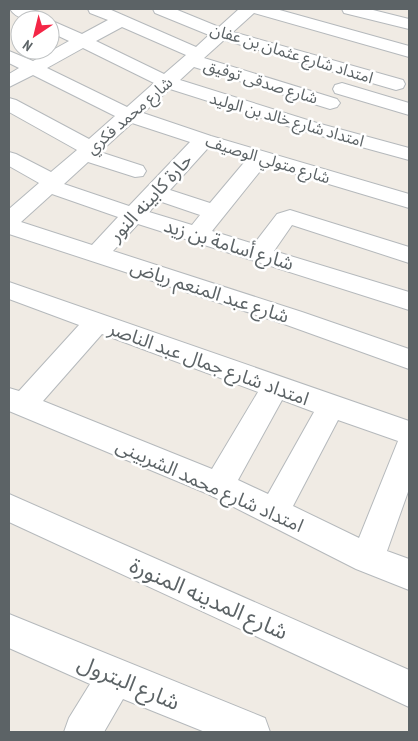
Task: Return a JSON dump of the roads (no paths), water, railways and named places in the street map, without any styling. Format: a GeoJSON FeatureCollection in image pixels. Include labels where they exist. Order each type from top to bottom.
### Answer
{"type":"FeatureCollection","features":[{"type":"Feature","properties":{"kind":"street","name":"شارع صدقى توفيق"},"geometry":{"type":"LineString","coordinates":[[96,9],[195,57],[336,96],[409,109]]}},
{"type":"Feature","properties":{"kind":"street","name":"امتداد شارع عثمان بن عفان"},"geometry":{"type":"LineString","coordinates":[[161,9],[221,34],[396,84]]}},
{"type":"Feature","properties":{"kind":"street"},"geometry":{"type":"LineString","coordinates":[[350,9],[409,24]]}},
{"type":"Feature","properties":{"kind":"street"},"geometry":{"type":"LineString","coordinates":[[248,10],[409,52]]}},
{"type":"Feature","properties":{"kind":"street","name":"شارع محمد فكري"},"geometry":{"type":"LineString","coordinates":[[9,221],[248,10]]}},
{"type":"Feature","properties":{"kind":"street"},"geometry":{"type":"LineString","coordinates":[[9,81],[121,20]]}},
{"type":"Feature","properties":{"kind":"street","name":"امتداد شارع خالد بن الوليد"},"geometry":{"type":"LineString","coordinates":[[60,30],[166,82],[310,127],[409,154]]}},
{"type":"Feature","properties":{"kind":"street","name":"شارع متولي الوصيف"},"geometry":{"type":"LineString","coordinates":[[9,56],[128,116],[409,200]]}},
{"type":"Feature","properties":{"kind":"street"},"geometry":{"type":"LineString","coordinates":[[310,127],[356,72]]}},
{"type":"Feature","properties":{"kind":"street"},"geometry":{"type":"LineString","coordinates":[[9,104],[88,151],[135,171]]}},
{"type":"Feature","properties":{"kind":"street","name":"حارة كابينه النور"},"geometry":{"type":"LineString","coordinates":[[97,254],[204,140]]}},
{"type":"Feature","properties":{"kind":"street"},"geometry":{"type":"LineString","coordinates":[[197,234],[260,157]]}},
{"type":"Feature","properties":{"kind":"street","name":"شارع أسامة بن زيد"},"geometry":{"type":"LineString","coordinates":[[9,158],[51,184],[134,215],[409,301]]}},
{"type":"Feature","properties":{"kind":"street"},"geometry":{"type":"LineString","coordinates":[[155,192],[215,212]]}},
{"type":"Feature","properties":{"kind":"street"},"geometry":{"type":"LineString","coordinates":[[260,253],[285,219],[290,217],[409,255]]}},
{"type":"Feature","properties":{"kind":"street","name":"شارع عبد المنعم رياض"},"geometry":{"type":"LineString","coordinates":[[9,226],[293,318],[409,360]]}},
{"type":"Feature","properties":{"kind":"street","name":"امتداد شارع جمال عبد الناصر"},"geometry":{"type":"LineString","coordinates":[[14,299],[97,322],[331,407],[409,433]]}},
{"type":"Feature","properties":{"kind":"street"},"geometry":{"type":"LineString","coordinates":[[17,402],[97,322]]}},
{"type":"Feature","properties":{"kind":"street"},"geometry":{"type":"LineString","coordinates":[[219,485],[275,387]]}},
{"type":"Feature","properties":{"kind":"street","name":"امتداد شارع محمد الشربينى"},"geometry":{"type":"LineString","coordinates":[[17,402],[219,485],[368,558],[409,575]]}},
{"type":"Feature","properties":{"kind":"street"},"geometry":{"type":"LineString","coordinates":[[274,512],[331,407]]}},
{"type":"Feature","properties":{"kind":"street"},"geometry":{"type":"LineString","coordinates":[[368,558],[409,448]]}},
{"type":"Feature","properties":{"kind":"street","name":"شارع المدينه المنورة"},"geometry":{"type":"LineString","coordinates":[[9,507],[409,689]]}},
{"type":"Feature","properties":{"kind":"street","name":"شارع البترول"},"geometry":{"type":"LineString","coordinates":[[9,631],[115,677],[213,725],[251,732]]}},
{"type":"Feature","properties":{"kind":"street"},"geometry":{"type":"LineString","coordinates":[[83,732],[115,677]]}}]}
